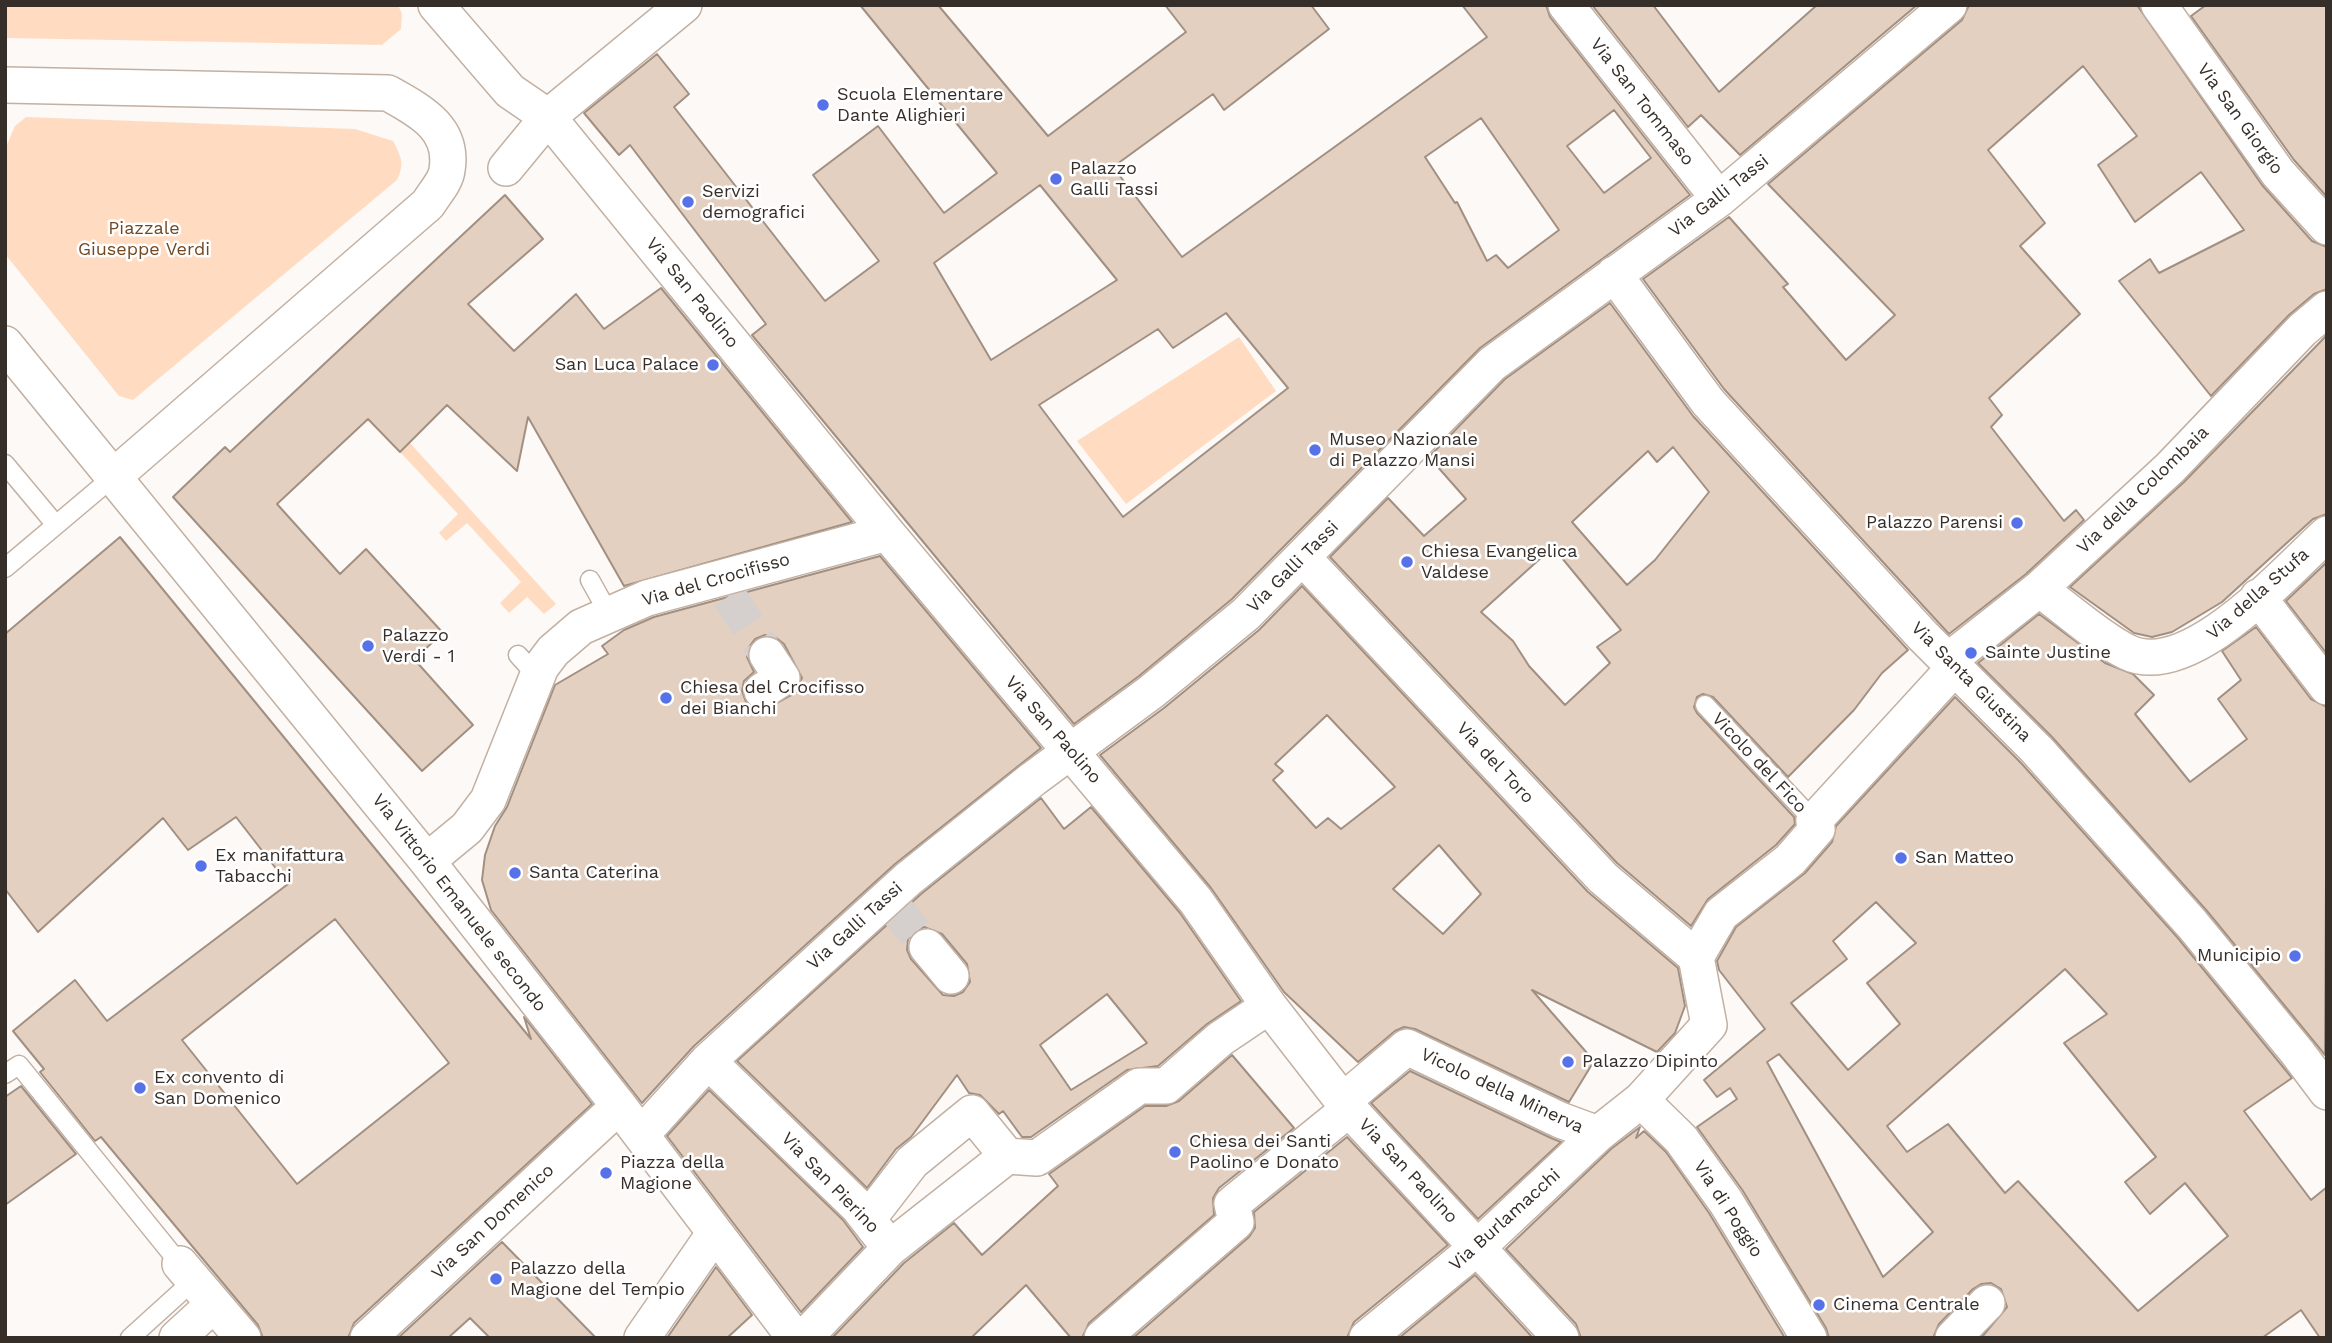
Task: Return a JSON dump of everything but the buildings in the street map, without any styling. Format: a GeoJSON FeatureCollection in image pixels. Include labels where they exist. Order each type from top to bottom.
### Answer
{"type":"FeatureCollection","features":[{"type":"Feature","properties":{"kind":"street","name":"Via San Paolino"},"geometry":{"type":"LineString","coordinates":[[436,5],[510,91],[548,117],[887,533],[1070,753],[1105,790],[1196,901],[1269,1006],[1346,1105],[1479,1246],[1561,1338]]}},
{"type":"Feature","properties":{"kind":"street"},"geometry":{"type":"LineString","coordinates":[[506,168],[548,117],[684,5]]}},
{"type":"Feature","properties":{"kind":"street","name":"Via San Tommaso"},"geometry":{"type":"LineString","coordinates":[[1566,5],[1718,199]]}},
{"type":"Feature","properties":{"kind":"street","name":"Via Galli Tassi"},"geometry":{"type":"LineString","coordinates":[[641,1135],[708,1061],[1023,787],[1246,614],[1304,559],[1492,364],[1718,199],[1949,5]]}},
{"type":"Feature","properties":{"kind":"street","name":"Via San Giorgio"},"geometry":{"type":"LineString","coordinates":[[2159,5],[2278,173],[2327,228]]}},
{"type":"Feature","properties":{"kind":"street"},"geometry":{"type":"LineString","coordinates":[[5,85],[388,93],[428,115],[447,141],[447,172],[428,204],[113,477],[5,344]]}},
{"type":"Feature","properties":{"kind":"street","name":"Via Santa Giustina"},"geometry":{"type":"LineString","coordinates":[[1614,274],[1708,402],[1923,636],[2038,750],[2192,924],[2298,1052],[2327,1092]]}},
{"type":"Feature","properties":{"kind":"street","name":"Via della Colombaia"},"geometry":{"type":"LineString","coordinates":[[1814,821],[1953,663],[2039,589],[2170,468],[2302,330],[2327,309]]}},
{"type":"Feature","properties":{"kind":"street","name":"Via Vittorio Emanuele secondo"},"geometry":{"type":"LineString","coordinates":[[113,477],[427,862],[619,1105],[795,1338]]}},
{"type":"Feature","properties":{"kind":"street","name":"Via del Crocifisso"},"geometry":{"type":"LineString","coordinates":[[427,862],[467,828],[488,800],[527,665],[546,659],[566,638],[622,609],[723,587],[887,533]]}},
{"type":"Feature","properties":{"kind":"street","name":"Via della Stufa"},"geometry":{"type":"LineString","coordinates":[[2039,589],[2128,653],[2157,656],[2198,645],[2258,597],[2327,534]]}},
{"type":"Feature","properties":{"kind":"street","name":"Via del Toro"},"geometry":{"type":"LineString","coordinates":[[1304,559],[1604,878],[1696,957]]}},
{"type":"Feature","properties":{"kind":"street"},"geometry":{"type":"LineString","coordinates":[[2258,597],[2327,687]]}},
{"type":"Feature","properties":{"kind":"street"},"geometry":{"type":"LineString","coordinates":[[762,691],[782,678],[767,655]]}},
{"type":"Feature","properties":{"kind":"street"},"geometry":{"type":"LineString","coordinates":[[1696,957],[1721,914],[1790,860],[1818,829],[1814,821]]}},
{"type":"Feature","properties":{"kind":"street"},"geometry":{"type":"LineString","coordinates":[[927,947],[951,976]]}},
{"type":"Feature","properties":{"kind":"street","name":"Via Burlamacchi"},"geometry":{"type":"LineString","coordinates":[[1367,1338],[1479,1246],[1598,1134],[1641,1100],[1709,1025],[1696,957]]}},
{"type":"Feature","properties":{"kind":"street"},"geometry":{"type":"LineString","coordinates":[[890,1248],[1007,1156],[1037,1158],[1139,1086],[1166,1086],[1220,1039],[1269,1006]]}},
{"type":"Feature","properties":{"kind":"street","name":"Vicolo della Minerva"},"geometry":{"type":"LineString","coordinates":[[1346,1105],[1407,1047],[1560,1120],[1598,1134]]}},
{"type":"Feature","properties":{"kind":"street","name":"Via San Pierino"},"geometry":{"type":"LineString","coordinates":[[708,1061],[868,1219],[890,1248],[804,1338]]}},
{"type":"Feature","properties":{"kind":"street","name":"Via di Poggio"},"geometry":{"type":"LineString","coordinates":[[1641,1100],[1681,1139],[1719,1191],[1806,1332]]}},
{"type":"Feature","properties":{"kind":"street","name":"Via San Domenico"},"geometry":{"type":"LineString","coordinates":[[368,1338],[619,1105]]}},
{"type":"Feature","properties":{"kind":"street"},"geometry":{"type":"LineString","coordinates":[[1102,1338],[1236,1222],[1232,1204],[1346,1105]]}},
{"type":"Feature","properties":{"kind":"street"},"geometry":{"type":"LineString","coordinates":[[868,1219],[912,1162],[972,1113],[1007,1156]]}},
{"type":"Feature","properties":{"kind":"street"},"geometry":{"type":"LineString","coordinates":[[642,1338],[715,1234]]}},
{"type":"Feature","properties":{"kind":"street"},"geometry":{"type":"LineString","coordinates":[[177,1338],[196,1283]]}},
{"type":"Feature","properties":{"kind":"street"},"geometry":{"type":"LineString","coordinates":[[196,1283],[243,1338]]}},
{"type":"Feature","properties":{"kind":"street"},"geometry":{"type":"LineString","coordinates":[[1953,1338],[1987,1303]]}},
{"type":"Feature","properties":{"kind":"lane"},"geometry":{"type":"LineString","coordinates":[[5,464],[56,525]]}},
{"type":"Feature","properties":{"kind":"lane"},"geometry":{"type":"LineString","coordinates":[[7,563],[113,477]]}},
{"type":"Feature","properties":{"kind":"lane"},"geometry":{"type":"LineString","coordinates":[[590,580],[622,609]]}},
{"type":"Feature","properties":{"kind":"lane","name":"Vicolo del Fico"},"geometry":{"type":"LineString","coordinates":[[1705,705],[1814,821]]}},
{"type":"Feature","properties":{"kind":"lane"},"geometry":{"type":"LineString","coordinates":[[5,1074],[19,1065],[196,1283],[130,1338]]}},
{"type":"Feature","properties":{"kind":"green space"},"geometry":{"type":"Polygon","coordinates":[[[5,5],[398,5],[402,14],[401,29],[382,45],[5,38],[5,5]]]}},
{"type":"Feature","properties":{"kind":"green space","name":"Piazzale Giuseppe Verdi"},"geometry":{"type":"Polygon","coordinates":[[[26,117],[355,129],[393,141],[400,156],[401,169],[397,180],[133,400],[119,396],[5,254],[5,149],[15,126],[26,117]]]}},
{"type":"Feature","properties":{"kind":"green space"},"geometry":{"type":"Polygon","coordinates":[[[1239,337],[1276,391],[1126,504],[1077,441],[1239,337]]]}},
{"type":"Feature","properties":{"kind":"green space"},"geometry":{"type":"Polygon","coordinates":[[[410,443],[556,604],[544,614],[527,597],[509,613],[500,603],[521,582],[467,523],[446,541],[439,533],[458,514],[400,452],[410,443]]]}},
{"type":"Feature","properties":{"kind":"tunnel"},"geometry":{"type":"LineString","coordinates":[[729,596],[767,655]]}},
{"type":"Feature","properties":{"kind":"tunnel"},"geometry":{"type":"LineString","coordinates":[[893,906],[927,947]]}},
{"type":"Feature","properties":{"kind":"place","name":"Scuola Elementare Dante Alighieri"},"geometry":{"type":"Point","coordinates":[823,105]}},
{"type":"Feature","properties":{"kind":"place","name":"Palazzo Galli Tassi"},"geometry":{"type":"Point","coordinates":[1056,179]}},
{"type":"Feature","properties":{"kind":"place","name":"Servizi demografici"},"geometry":{"type":"Point","coordinates":[688,202]}},
{"type":"Feature","properties":{"kind":"place","name":"San Luca Palace"},"geometry":{"type":"Point","coordinates":[713,365]}},
{"type":"Feature","properties":{"kind":"place","name":"Museo Nazionale di Palazzo Mansi"},"geometry":{"type":"Point","coordinates":[1315,450]}},
{"type":"Feature","properties":{"kind":"place","name":"Palazzo Parensi"},"geometry":{"type":"Point","coordinates":[2017,523]}},
{"type":"Feature","properties":{"kind":"place","name":"Chiesa Evangelica Valdese"},"geometry":{"type":"Point","coordinates":[1407,562]}},
{"type":"Feature","properties":{"kind":"place","name":"Palazzo Verdi - 1"},"geometry":{"type":"Point","coordinates":[368,646]}},
{"type":"Feature","properties":{"kind":"place","name":"Sainte Justine"},"geometry":{"type":"Point","coordinates":[1971,653]}},
{"type":"Feature","properties":{"kind":"place","name":"Chiesa del Crocifisso dei Bianchi"},"geometry":{"type":"Point","coordinates":[666,698]}},
{"type":"Feature","properties":{"kind":"place","name":"San Matteo"},"geometry":{"type":"Point","coordinates":[1901,858]}},
{"type":"Feature","properties":{"kind":"place","name":"Ex manifattura Tabacchi"},"geometry":{"type":"Point","coordinates":[201,866]}},
{"type":"Feature","properties":{"kind":"place","name":"Santa Caterina"},"geometry":{"type":"Point","coordinates":[515,873]}},
{"type":"Feature","properties":{"kind":"place","name":"Municipio"},"geometry":{"type":"Point","coordinates":[2295,956]}},
{"type":"Feature","properties":{"kind":"place","name":"Palazzo Dipinto"},"geometry":{"type":"Point","coordinates":[1568,1062]}},
{"type":"Feature","properties":{"kind":"place","name":"Ex convento di San Domenico"},"geometry":{"type":"Point","coordinates":[140,1088]}},
{"type":"Feature","properties":{"kind":"place","name":"Chiesa dei Santi Paolino e Donato"},"geometry":{"type":"Point","coordinates":[1175,1152]}},
{"type":"Feature","properties":{"kind":"place","name":"Piazza della Magione"},"geometry":{"type":"Point","coordinates":[606,1173]}},
{"type":"Feature","properties":{"kind":"place","name":"Palazzo della Magione del Tempio"},"geometry":{"type":"Point","coordinates":[496,1279]}},
{"type":"Feature","properties":{"kind":"place","name":"Cinema Centrale"},"geometry":{"type":"Point","coordinates":[1819,1305]}}]}
